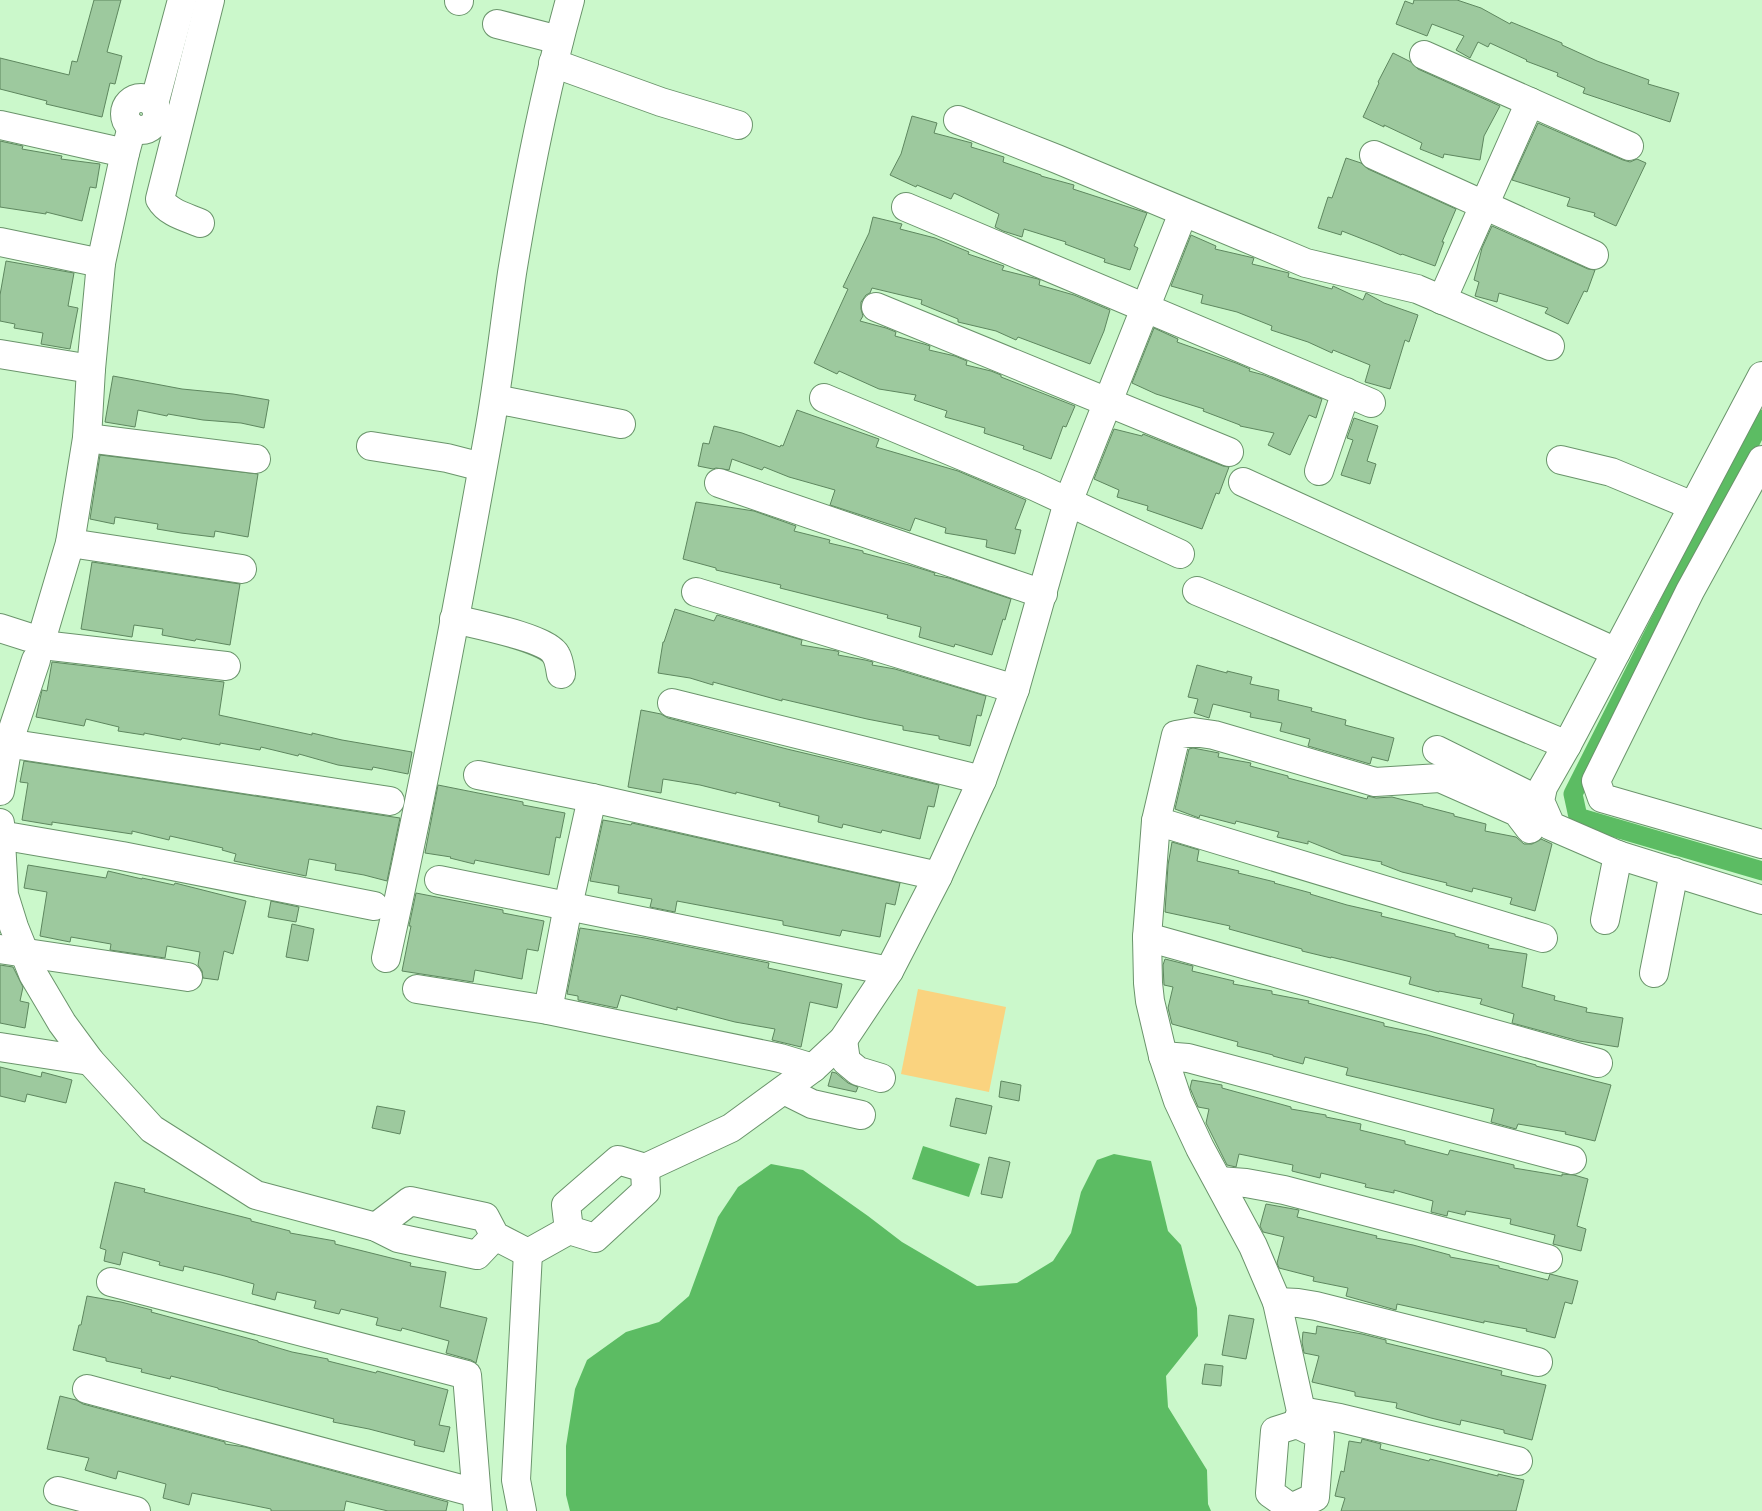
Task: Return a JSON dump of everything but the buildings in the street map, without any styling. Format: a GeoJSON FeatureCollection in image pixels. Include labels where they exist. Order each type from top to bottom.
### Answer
{"type":"FeatureCollection","features":[{"type":"Feature","properties":{"kind":"street"},"geometry":{"type":"LineString","coordinates":[[145,101],[165,0]]}},
{"type":"Feature","properties":{"kind":"street"},"geometry":{"type":"LineString","coordinates":[[145,101],[182,0]]}},
{"type":"Feature","properties":{"kind":"street"},"geometry":{"type":"LineString","coordinates":[[200,223],[171,211],[163,205],[160,199],[210,0]]}},
{"type":"Feature","properties":{"kind":"street"},"geometry":{"type":"LineString","coordinates":[[386,958],[415,827],[495,399],[512,274],[533,151],[570,0]]}},
{"type":"Feature","properties":{"kind":"street"},"geometry":{"type":"LineString","coordinates":[[498,24],[556,52],[697,114],[738,125]]}},
{"type":"Feature","properties":{"kind":"street"},"geometry":{"type":"LineString","coordinates":[[1424,55],[1629,146]]}},
{"type":"Feature","properties":{"kind":"street"},"geometry":{"type":"LineString","coordinates":[[0,791],[4,743],[40,644],[70,543],[88,438],[91,369],[101,263],[124,153],[132,128],[136,130],[147,129],[155,123],[157,113],[145,101]]}},
{"type":"Feature","properties":{"kind":"street"},"geometry":{"type":"LineString","coordinates":[[1442,300],[1530,102]]}},
{"type":"Feature","properties":{"kind":"street"},"geometry":{"type":"LineString","coordinates":[[958,120],[1057,159],[1306,263],[1417,289],[1550,346]]}},
{"type":"Feature","properties":{"kind":"street"},"geometry":{"type":"LineString","coordinates":[[0,124],[124,153]]}},
{"type":"Feature","properties":{"kind":"street"},"geometry":{"type":"LineString","coordinates":[[1374,156],[1594,254]]}},
{"type":"Feature","properties":{"kind":"street"},"geometry":{"type":"LineString","coordinates":[[906,207],[1371,403]]}},
{"type":"Feature","properties":{"kind":"street"},"geometry":{"type":"LineString","coordinates":[[568,1230],[566,1205],[618,1160],[645,1168],[731,1128],[813,1068],[843,1040],[888,971],[938,876],[982,780],[1015,689],[1068,502],[1183,213]]}},
{"type":"Feature","properties":{"kind":"street"},"geometry":{"type":"LineString","coordinates":[[0,242],[101,263]]}},
{"type":"Feature","properties":{"kind":"street"},"geometry":{"type":"LineString","coordinates":[[876,307],[1229,452]]}},
{"type":"Feature","properties":{"kind":"street"},"geometry":{"type":"LineString","coordinates":[[0,354],[91,369]]}},
{"type":"Feature","properties":{"kind":"street"},"geometry":{"type":"LineString","coordinates":[[1540,801],[1544,787],[1762,376]]}},
{"type":"Feature","properties":{"kind":"street"},"geometry":{"type":"LineString","coordinates":[[1319,471],[1346,392]]}},
{"type":"Feature","properties":{"kind":"street"},"geometry":{"type":"LineString","coordinates":[[824,398],[1068,502],[1180,554]]}},
{"type":"Feature","properties":{"kind":"street"},"geometry":{"type":"LineString","coordinates":[[495,399],[621,424]]}},
{"type":"Feature","properties":{"kind":"street"},"geometry":{"type":"LineString","coordinates":[[88,438],[256,460]]}},
{"type":"Feature","properties":{"kind":"street"},"geometry":{"type":"LineString","coordinates":[[371,446],[447,458],[482,467]]}},
{"type":"Feature","properties":{"kind":"street"},"geometry":{"type":"LineString","coordinates":[[1561,460],[1611,472],[1693,506]]}},
{"type":"Feature","properties":{"kind":"street"},"geometry":{"type":"LineString","coordinates":[[1761,464],[1690,591],[1596,780],[1602,798],[1762,844]]}},
{"type":"Feature","properties":{"kind":"street"},"geometry":{"type":"LineString","coordinates":[[1243,482],[1616,652]]}},
{"type":"Feature","properties":{"kind":"street"},"geometry":{"type":"LineString","coordinates":[[719,483],[1043,594]]}},
{"type":"Feature","properties":{"kind":"street"},"geometry":{"type":"LineString","coordinates":[[70,543],[242,569]]}},
{"type":"Feature","properties":{"kind":"street"},"geometry":{"type":"LineString","coordinates":[[1197,591],[1567,745]]}},
{"type":"Feature","properties":{"kind":"street"},"geometry":{"type":"LineString","coordinates":[[696,592],[1015,689]]}},
{"type":"Feature","properties":{"kind":"street"},"geometry":{"type":"LineString","coordinates":[[454,619],[527,638],[547,646],[556,654],[561,674]]}},
{"type":"Feature","properties":{"kind":"street"},"geometry":{"type":"LineString","coordinates":[[0,628],[40,644],[226,666]]}},
{"type":"Feature","properties":{"kind":"street"},"geometry":{"type":"LineString","coordinates":[[672,703],[982,780]]}},
{"type":"Feature","properties":{"kind":"street"},"geometry":{"type":"LineString","coordinates":[[1518,1461],[1340,1418],[1299,1417],[1276,1431],[1270,1493],[1291,1510],[1315,1498],[1320,1435],[1299,1417],[1277,1302],[1253,1246],[1200,1148],[1178,1101],[1163,1056],[1148,983],[1147,937],[1156,821],[1176,735],[1193,732],[1214,736],[1375,782],[1440,778],[1517,812],[1530,829]]}},
{"type":"Feature","properties":{"kind":"street"},"geometry":{"type":"LineString","coordinates":[[4,743],[390,801]]}},
{"type":"Feature","properties":{"kind":"street"},"geometry":{"type":"LineString","coordinates":[[1438,750],[1540,801],[1551,826],[1618,855],[1762,900]]}},
{"type":"Feature","properties":{"kind":"street"},"geometry":{"type":"LineString","coordinates":[[478,774],[938,876]]}},
{"type":"Feature","properties":{"kind":"street"},"geometry":{"type":"LineString","coordinates":[[548,1010],[568,906],[592,798]]}},
{"type":"Feature","properties":{"kind":"street"},"geometry":{"type":"LineString","coordinates":[[1156,821],[1543,938]]}},
{"type":"Feature","properties":{"kind":"street"},"geometry":{"type":"LineString","coordinates":[[374,906],[0,831],[4,895],[12,951],[33,974],[62,1023],[90,1061],[152,1129],[256,1195],[376,1227],[398,1238],[477,1255],[495,1236]]}},
{"type":"Feature","properties":{"kind":"street"},"geometry":{"type":"LineString","coordinates":[[1605,920],[1618,855]]}},
{"type":"Feature","properties":{"kind":"street"},"geometry":{"type":"LineString","coordinates":[[1654,973],[1674,872]]}},
{"type":"Feature","properties":{"kind":"street"},"geometry":{"type":"LineString","coordinates":[[439,880],[888,971]]}},
{"type":"Feature","properties":{"kind":"street"},"geometry":{"type":"LineString","coordinates":[[1147,937],[1598,1063]]}},
{"type":"Feature","properties":{"kind":"street"},"geometry":{"type":"LineString","coordinates":[[12,951],[188,977]]}},
{"type":"Feature","properties":{"kind":"street"},"geometry":{"type":"LineString","coordinates":[[417,989],[548,1010],[780,1058],[813,1068]]}},
{"type":"Feature","properties":{"kind":"street"},"geometry":{"type":"LineString","coordinates":[[843,1040],[846,1061],[858,1071],[882,1078]]}},
{"type":"Feature","properties":{"kind":"street"},"geometry":{"type":"LineString","coordinates":[[0,1047],[90,1061]]}},
{"type":"Feature","properties":{"kind":"street"},"geometry":{"type":"LineString","coordinates":[[1163,1056],[1188,1058],[1572,1160]]}},
{"type":"Feature","properties":{"kind":"street"},"geometry":{"type":"LineString","coordinates":[[784,1090],[812,1104],[861,1115]]}},
{"type":"Feature","properties":{"kind":"street"},"geometry":{"type":"LineString","coordinates":[[528,1253],[568,1230],[595,1238],[646,1191],[645,1168]]}},
{"type":"Feature","properties":{"kind":"street"},"geometry":{"type":"LineString","coordinates":[[1219,1181],[1246,1183],[1284,1190],[1548,1259]]}},
{"type":"Feature","properties":{"kind":"street"},"geometry":{"type":"LineString","coordinates":[[376,1227],[410,1200],[485,1217],[495,1236],[528,1253]]}},
{"type":"Feature","properties":{"kind":"street"},"geometry":{"type":"LineString","coordinates":[[522,1511],[516,1480],[528,1253]]}},
{"type":"Feature","properties":{"kind":"street"},"geometry":{"type":"LineString","coordinates":[[87,1389],[477,1502],[467,1374],[111,1282]]}},
{"type":"Feature","properties":{"kind":"street"},"geometry":{"type":"LineString","coordinates":[[1277,1302],[1316,1306],[1538,1362]]}},
{"type":"Feature","properties":{"kind":"street"},"geometry":{"type":"LineString","coordinates":[[58,1491],[136,1511]]}},
{"type":"Feature","properties":{"kind":"shaded area"},"geometry":{"type":"Polygon","coordinates":[[[918,989],[1006,1007],[989,1092],[901,1074],[918,989]]]}},
{"type":"Feature","properties":{"kind":"shaded area"},"geometry":{"type":"Polygon","coordinates":[[[923,1146],[980,1164],[969,1197],[912,1179],[923,1146]]]}},
{"type":"Feature","properties":{"kind":"shaded area"},"geometry":{"type":"Polygon","coordinates":[[[1114,1154],[1151,1161],[1168,1231],[1181,1245],[1197,1308],[1198,1336],[1166,1376],[1168,1407],[1207,1470],[1208,1504],[1211,1511],[570,1511],[566,1495],[566,1446],[575,1389],[587,1360],[626,1332],[659,1322],[689,1296],[718,1217],[738,1187],[771,1164],[803,1170],[902,1242],[977,1286],[1017,1283],[1053,1261],[1071,1233],[1081,1192],[1097,1160],[1114,1154]]]}},
{"type":"Feature","properties":{"kind":"waterway"},"geometry":{"type":"LineString","coordinates":[[1762,419],[1573,794],[1578,817],[1762,871]]}}]}
